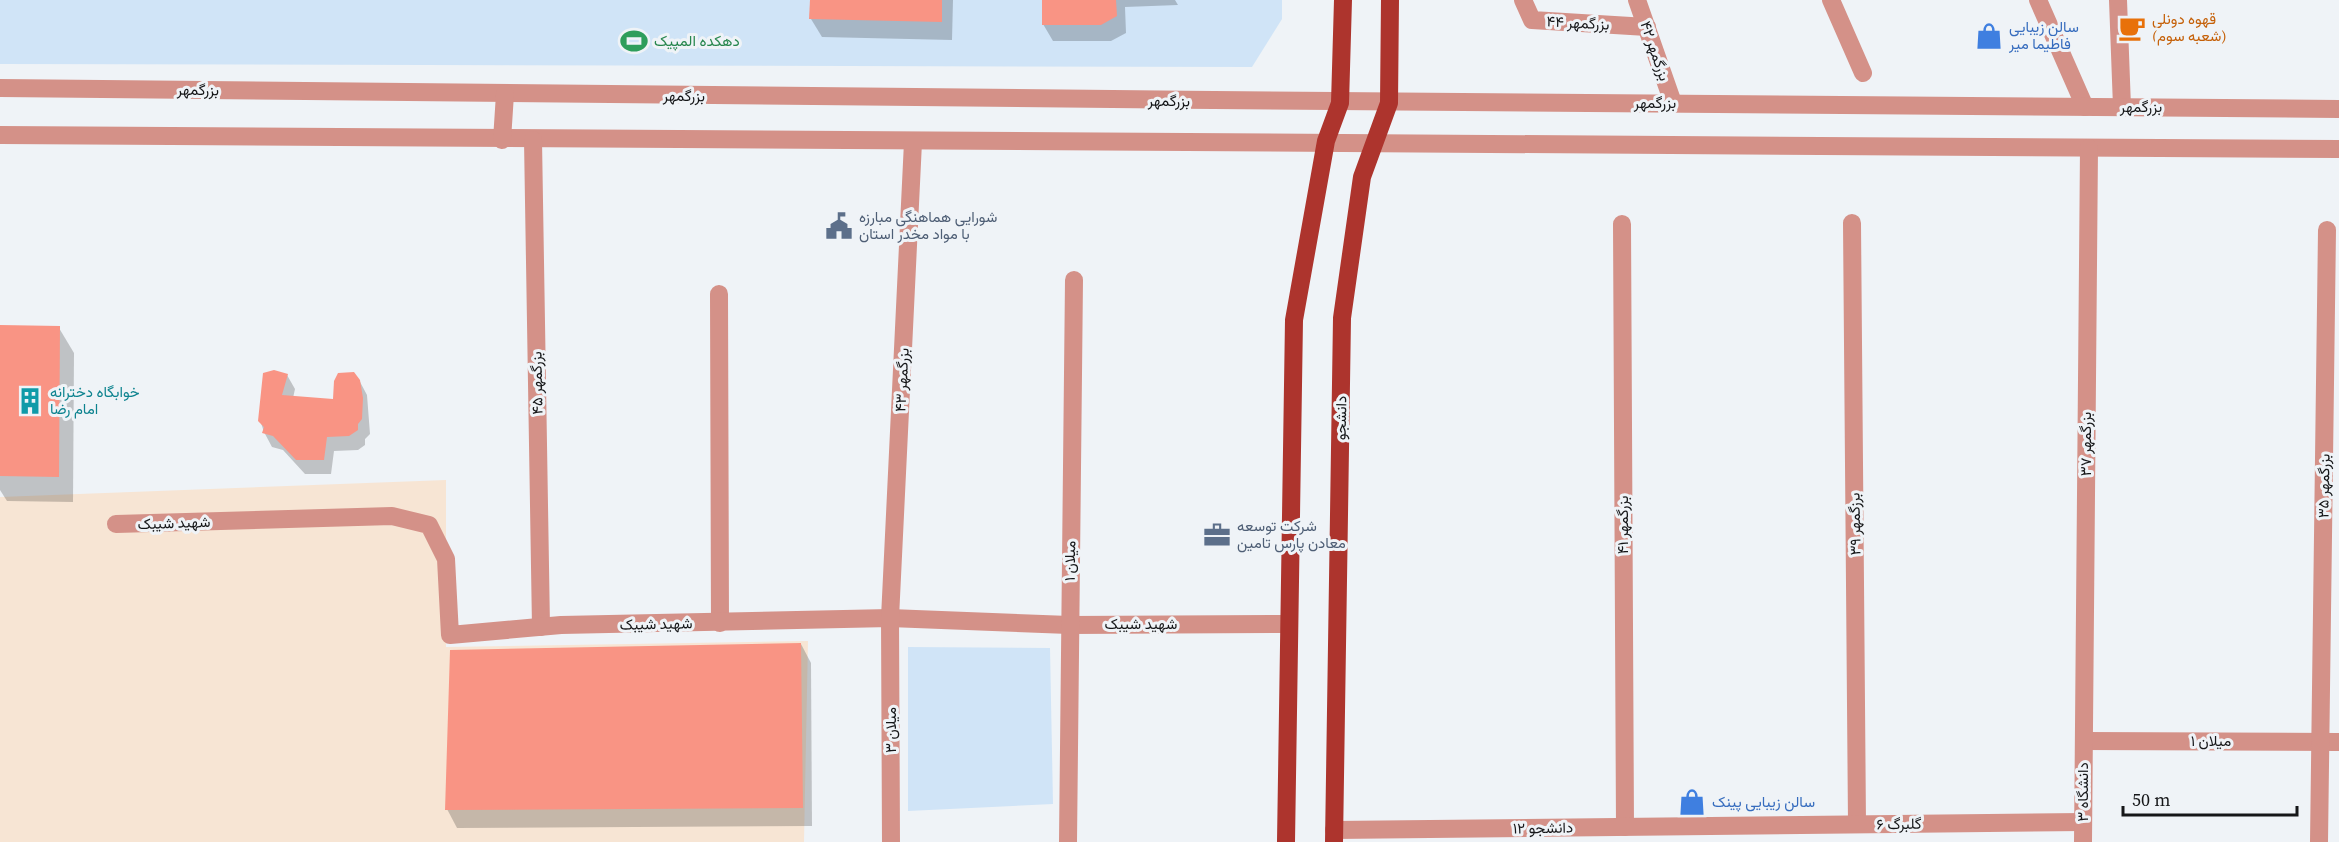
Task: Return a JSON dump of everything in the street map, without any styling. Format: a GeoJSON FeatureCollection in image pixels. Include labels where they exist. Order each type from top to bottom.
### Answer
{"type":"FeatureCollection","features":[{"type":"Feature","properties":{"kind":"main road"},"geometry":{"type":"LineString","coordinates":[[1286,842],[1294,320],[1326,141],[1340,103],[1343,0]]}},
{"type":"Feature","properties":{"kind":"main road","name":"دانشجو"},"geometry":{"type":"LineString","coordinates":[[1334,836],[1342,318],[1362,177],[1389,103],[1390,0]]}},
{"type":"Feature","properties":{"kind":"street","name":"بزرگمهر ۴۴"},"geometry":{"type":"LineString","coordinates":[[1523,0],[1532,20],[1647,27]]}},
{"type":"Feature","properties":{"kind":"street","name":"بزرگمهر ۴۲"},"geometry":{"type":"LineString","coordinates":[[1637,0],[1673,103]]}},
{"type":"Feature","properties":{"kind":"street"},"geometry":{"type":"LineString","coordinates":[[1831,0],[1863,73]]}},
{"type":"Feature","properties":{"kind":"street"},"geometry":{"type":"LineString","coordinates":[[2038,0],[2085,107]]}},
{"type":"Feature","properties":{"kind":"street"},"geometry":{"type":"LineString","coordinates":[[2118,0],[2122,107]]}},
{"type":"Feature","properties":{"kind":"street","name":"بزرگمهر"},"geometry":{"type":"LineString","coordinates":[[0,88],[1340,103],[1673,103],[2339,109]]}},
{"type":"Feature","properties":{"kind":"street"},"geometry":{"type":"LineString","coordinates":[[502,140],[505,94]]}},
{"type":"Feature","properties":{"kind":"street"},"geometry":{"type":"LineString","coordinates":[[0,135],[913,142],[1374,141],[2339,149]]}},
{"type":"Feature","properties":{"kind":"street","name":"بزرگمهر ۴۵"},"geometry":{"type":"LineString","coordinates":[[533,140],[541,627]]}},
{"type":"Feature","properties":{"kind":"street","name":"بزرگمهر ۴۳"},"geometry":{"type":"LineString","coordinates":[[890,618],[913,142]]}},
{"type":"Feature","properties":{"kind":"street","name":"بزرگمهر ۳۷"},"geometry":{"type":"LineString","coordinates":[[2084,741],[2089,148]]}},
{"type":"Feature","properties":{"kind":"street","name":"برزگمهر ۳۹"},"geometry":{"type":"LineString","coordinates":[[1852,223],[1857,824]]}},
{"type":"Feature","properties":{"kind":"street","name":"بزرگمهر ۴۱"},"geometry":{"type":"LineString","coordinates":[[1622,224],[1626,827]]}},
{"type":"Feature","properties":{"kind":"street","name":"بزرگمهر ۳۵"},"geometry":{"type":"LineString","coordinates":[[2319,842],[2330,742],[2327,230]]}},
{"type":"Feature","properties":{"kind":"street","name":"میلان ۱"},"geometry":{"type":"LineString","coordinates":[[1068,842],[1074,280]]}},
{"type":"Feature","properties":{"kind":"street"},"geometry":{"type":"LineString","coordinates":[[719,294],[720,623]]}},
{"type":"Feature","properties":{"kind":"street","name":"شهید شیبک"},"geometry":{"type":"LineString","coordinates":[[116,524],[392,516],[429,525],[446,560],[450,635],[541,627],[890,618],[1069,625],[1289,624]]}},
{"type":"Feature","properties":{"kind":"street","name":"میلان ۳"},"geometry":{"type":"LineString","coordinates":[[890,618],[891,842]]}},
{"type":"Feature","properties":{"kind":"street","name":"میلان ۱"},"geometry":{"type":"LineString","coordinates":[[2084,741],[2330,742]]}},
{"type":"Feature","properties":{"kind":"street","name":"دانشگاه ۳"},"geometry":{"type":"LineString","coordinates":[[2083,842],[2084,741]]}},
{"type":"Feature","properties":{"kind":"street","name":"گلبرگ ۶"},"geometry":{"type":"LineString","coordinates":[[1716,834],[1857,824],[2083,822]]}},
{"type":"Feature","properties":{"kind":"street","name":"دانشجو ۱۲"},"geometry":{"type":"LineString","coordinates":[[1334,836],[1626,827],[1716,834]]}},
{"type":"Feature","properties":{"kind":"shaded area","name":"دهکده المپیک"},"geometry":{"type":"Polygon","coordinates":[[[0,0],[1282,0],[1282,19],[1252,67],[0,64],[0,0]]]}},
{"type":"Feature","properties":{"kind":"shaded area"},"geometry":{"type":"Polygon","coordinates":[[[446,480],[446,647],[808,641],[804,842],[0,842],[0,497],[446,480]]]}},
{"type":"Feature","properties":{"kind":"shaded area"},"geometry":{"type":"Polygon","coordinates":[[[908,647],[1050,648],[1053,804],[908,811],[908,647]]]}},
{"type":"Feature","properties":{"kind":"building"},"geometry":{"type":"Polygon","coordinates":[[[810,0],[942,0],[942,22],[809,19],[810,0]]]}},
{"type":"Feature","properties":{"kind":"building"},"geometry":{"type":"Polygon","coordinates":[[[1042,0],[1116,0],[1117,16],[1101,25],[1042,25],[1042,0]]]}},
{"type":"Feature","properties":{"kind":"building","name":"خوابگاه دخترانه امام رضا"},"geometry":{"type":"Polygon","coordinates":[[[0,325],[60,326],[59,477],[0,476],[0,325]]]}},
{"type":"Feature","properties":{"kind":"building"},"geometry":{"type":"Polygon","coordinates":[[[274,370],[288,374],[282,395],[333,399],[334,381],[338,373],[354,372],[360,380],[363,398],[362,419],[358,424],[358,430],[349,436],[327,437],[324,460],[296,460],[273,436],[262,433],[264,427],[258,421],[263,373],[274,370]]]}},
{"type":"Feature","properties":{"kind":"building"},"geometry":{"type":"Polygon","coordinates":[[[801,643],[803,808],[445,810],[450,650],[801,643]]]}},
{"type":"Feature","properties":{"kind":"place","name":"قهوه دونلی (شعبه سوم)"},"geometry":{"type":"Point","coordinates":[2132,28]}},
{"type":"Feature","properties":{"kind":"place","name":"سالن زیبایی فاطیما میر"},"geometry":{"type":"Point","coordinates":[1989,36]}},
{"type":"Feature","properties":{"kind":"place","name":"دهکده المپیک"},"geometry":{"type":"Point","coordinates":[634,41]}},
{"type":"Feature","properties":{"kind":"place","name":"شورایی هماهنگی مبارزه با مواد مخدر استان"},"geometry":{"type":"Point","coordinates":[839,226]}},
{"type":"Feature","properties":{"kind":"place","name":"خوابگاه دخترانه امام رضا"},"geometry":{"type":"Point","coordinates":[30,401]}},
{"type":"Feature","properties":{"kind":"place","name":"شرکت توسعه معادن پارس تامین"},"geometry":{"type":"Point","coordinates":[1217,535]}},
{"type":"Feature","properties":{"kind":"place","name":"سالن زیبایی پینک"},"geometry":{"type":"Point","coordinates":[1692,802]}}]}
